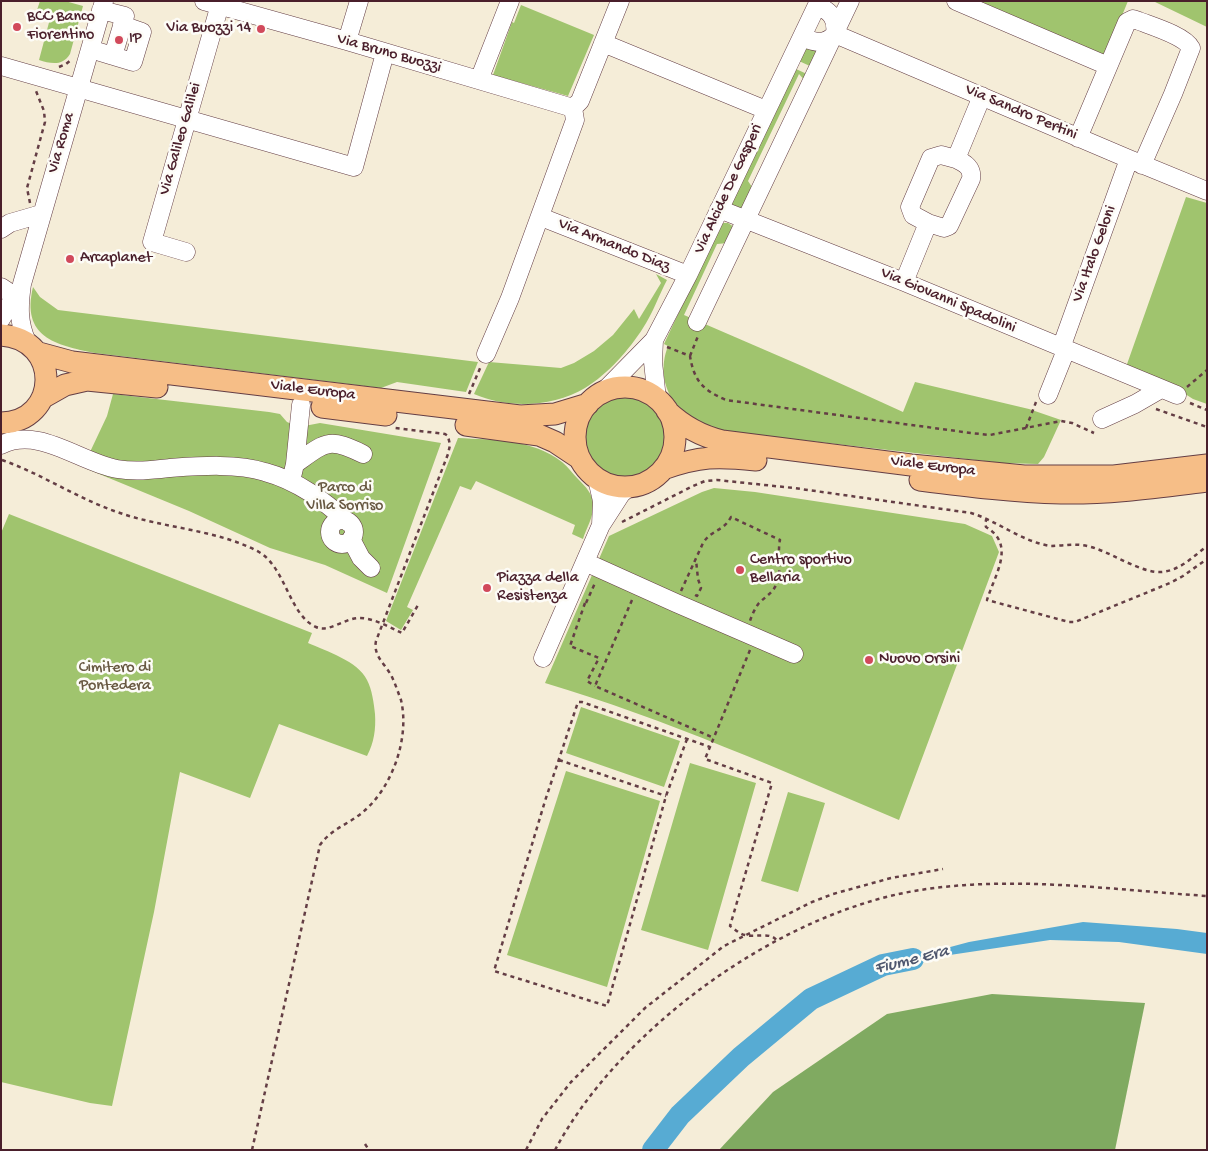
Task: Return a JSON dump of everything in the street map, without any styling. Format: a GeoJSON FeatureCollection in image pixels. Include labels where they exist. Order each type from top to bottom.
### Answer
{"type":"FeatureCollection","features":[{"type":"Feature","properties":{"kind":"main road","name":"Viale Europa"},"geometry":{"type":"LineString","coordinates":[[1,335],[16,337],[33,348],[72,362],[520,416],[555,414],[617,388],[631,388],[645,392],[681,423],[701,435],[722,441],[994,474],[1050,478],[1114,476],[1207,465]]}},
{"type":"Feature","properties":{"kind":"main road"},"geometry":{"type":"LineString","coordinates":[[33,348],[43,361],[47,377],[42,398]]}},
{"type":"Feature","properties":{"kind":"main road","name":"Viale Europa"},"geometry":{"type":"LineString","coordinates":[[3,424],[25,417],[37,406],[42,398],[65,385],[87,380],[526,433],[544,437],[555,442],[579,458],[597,479]]}},
{"type":"Feature","properties":{"kind":"main road"},"geometry":{"type":"LineString","coordinates":[[579,458],[576,449],[575,430],[582,411],[595,398]]}},
{"type":"Feature","properties":{"kind":"main road"},"geometry":{"type":"LineString","coordinates":[[662,405],[672,422],[674,440],[670,458],[663,469]]}},
{"type":"Feature","properties":{"kind":"main road","name":"Viale Europa"},"geometry":{"type":"LineString","coordinates":[[630,486],[645,482],[663,469],[698,459],[719,456],[988,489],[1062,493],[1131,490],[1207,481]]}},
{"type":"Feature","properties":{"kind":"main road"},"geometry":{"type":"LineString","coordinates":[[597,479],[613,486],[630,486]]}},
{"type":"Feature","properties":{"kind":"street"},"geometry":{"type":"LineString","coordinates":[[347,41],[359,1]]}},
{"type":"Feature","properties":{"kind":"street"},"geometry":{"type":"LineString","coordinates":[[479,80],[510,1]]}},
{"type":"Feature","properties":{"kind":"street","name":"Via Armando Diaz"},"geometry":{"type":"LineString","coordinates":[[486,354],[541,217],[575,120],[573,108],[580,101],[620,1]]}},
{"type":"Feature","properties":{"kind":"street","name":"Via Alcide De Gasperi"},"geometry":{"type":"LineString","coordinates":[[697,322],[850,1]]}},
{"type":"Feature","properties":{"kind":"street"},"geometry":{"type":"LineString","coordinates":[[956,1],[1108,66],[1078,138]]}},
{"type":"Feature","properties":{"kind":"street","name":"Via Bruno Buozzi"},"geometry":{"type":"LineString","coordinates":[[215,3],[573,108]]}},
{"type":"Feature","properties":{"kind":"street","name":"Via Galileo Galilei"},"geometry":{"type":"LineString","coordinates":[[186,252],[152,242],[187,120],[215,3]]}},
{"type":"Feature","properties":{"kind":"street","name":"Via Alcide De Gasperi"},"geometry":{"type":"LineString","coordinates":[[595,398],[654,340],[688,275],[818,3],[830,12],[834,18],[835,34]]}},
{"type":"Feature","properties":{"kind":"street"},"geometry":{"type":"LineString","coordinates":[[102,53],[133,62],[142,32],[111,13]]}},
{"type":"Feature","properties":{"kind":"street","name":"Via Roma"},"geometry":{"type":"LineString","coordinates":[[33,348],[20,320],[19,290],[36,216],[79,87],[102,53],[111,13]]}},
{"type":"Feature","properties":{"kind":"street","name":"Via Italo Geloni"},"geometry":{"type":"LineString","coordinates":[[1048,395],[1135,162],[1173,94],[1191,48],[1188,43],[1181,39],[1139,21],[1129,19],[1108,66]]}},
{"type":"Feature","properties":{"kind":"street"},"geometry":{"type":"LineString","coordinates":[[802,36],[818,43],[827,40],[835,34]]}},
{"type":"Feature","properties":{"kind":"street","name":"Via Sandro Pertini"},"geometry":{"type":"LineString","coordinates":[[835,34],[1207,191]]}},
{"type":"Feature","properties":{"kind":"street"},"geometry":{"type":"LineString","coordinates":[[603,43],[766,110]]}},
{"type":"Feature","properties":{"kind":"street"},"geometry":{"type":"LineString","coordinates":[[1,66],[354,167],[385,53]]}},
{"type":"Feature","properties":{"kind":"street"},"geometry":{"type":"LineString","coordinates":[[956,158],[982,96]]}},
{"type":"Feature","properties":{"kind":"street"},"geometry":{"type":"LineString","coordinates":[[941,154],[956,158],[968,166],[972,172],[972,177],[949,226],[944,228],[915,217],[910,210],[931,158],[941,154]]}},
{"type":"Feature","properties":{"kind":"street","name":"Via Giovanni Spadolini"},"geometry":{"type":"LineString","coordinates":[[719,209],[904,282],[1169,392]]}},
{"type":"Feature","properties":{"kind":"street"},"geometry":{"type":"LineString","coordinates":[[1,229],[10,223],[36,216]]}},
{"type":"Feature","properties":{"kind":"street","name":"Via Armando Diaz"},"geometry":{"type":"LineString","coordinates":[[541,217],[688,275]]}},
{"type":"Feature","properties":{"kind":"street"},"geometry":{"type":"LineString","coordinates":[[904,282],[928,223]]}},
{"type":"Feature","properties":{"kind":"street"},"geometry":{"type":"LineString","coordinates":[[1,287],[19,290]]}},
{"type":"Feature","properties":{"kind":"street","name":"Via Roma"},"geometry":{"type":"LineString","coordinates":[[1,319],[19,290]]}},
{"type":"Feature","properties":{"kind":"street","name":"Via Alcide De Gasperi"},"geometry":{"type":"LineString","coordinates":[[654,340],[653,362],[662,405]]}},
{"type":"Feature","properties":{"kind":"street"},"geometry":{"type":"LineString","coordinates":[[1099,426],[1135,404],[1169,392]]}},
{"type":"Feature","properties":{"kind":"street"},"geometry":{"type":"LineString","coordinates":[[301,405],[293,473],[344,524],[361,558],[371,568]]}},
{"type":"Feature","properties":{"kind":"street"},"geometry":{"type":"LineString","coordinates":[[1,445],[19,438],[34,439],[99,465],[126,471],[189,467],[242,467],[265,472],[293,473],[322,447],[330,444],[340,444],[363,454]]}},
{"type":"Feature","properties":{"kind":"street"},"geometry":{"type":"LineString","coordinates":[[597,479],[602,501],[600,529]]}},
{"type":"Feature","properties":{"kind":"street"},"geometry":{"type":"LineString","coordinates":[[543,658],[578,600],[585,562],[600,529],[621,494],[630,486]]}},
{"type":"Feature","properties":{"kind":"street"},"geometry":{"type":"LineString","coordinates":[[585,562],[632,594],[679,596],[750,634],[794,654]]}},
{"type":"Feature","properties":{"kind":"path"},"geometry":{"type":"LineString","coordinates":[[57,67],[66,64],[74,56]]}},
{"type":"Feature","properties":{"kind":"path"},"geometry":{"type":"LineString","coordinates":[[36,216],[32,208],[28,188],[45,122],[44,111],[36,90],[39,76]]}},
{"type":"Feature","properties":{"kind":"path"},"geometry":{"type":"LineString","coordinates":[[654,340],[690,356],[694,374],[699,382],[707,390],[726,400],[971,433],[990,434],[1061,421],[1099,426]]}},
{"type":"Feature","properties":{"kind":"path"},"geometry":{"type":"LineString","coordinates":[[467,399],[486,354]]}},
{"type":"Feature","properties":{"kind":"path"},"geometry":{"type":"LineString","coordinates":[[1207,370],[1169,392],[1156,409],[1207,428]]}},
{"type":"Feature","properties":{"kind":"path"},"geometry":{"type":"LineString","coordinates":[[1169,392],[1207,410]]}},
{"type":"Feature","properties":{"kind":"path"},"geometry":{"type":"LineString","coordinates":[[252,1150],[320,845],[335,830],[363,812],[377,797],[392,770],[399,748],[403,716],[400,698],[391,675],[376,652],[376,641],[448,454],[450,440],[448,436],[441,433],[392,428]]}},
{"type":"Feature","properties":{"kind":"path"},"geometry":{"type":"LineString","coordinates":[[1,460],[108,509],[143,520],[229,540],[260,553],[273,566],[302,614],[312,626],[325,628],[345,620],[359,618],[382,624],[402,633],[418,605]]}},
{"type":"Feature","properties":{"kind":"path"},"geometry":{"type":"LineString","coordinates":[[600,529],[705,481],[718,480],[794,488],[970,512],[987,518],[1034,541],[1052,546],[1084,545],[1148,571],[1170,571],[1182,566],[1207,546]]}},
{"type":"Feature","properties":{"kind":"path"},"geometry":{"type":"LineString","coordinates":[[696,558],[700,588],[697,596],[679,596],[696,558],[708,536],[726,527],[731,517],[780,540],[778,548],[780,571],[776,586],[769,596],[759,604],[714,738],[705,759],[772,783],[730,926],[746,936],[771,935],[776,940]]}},
{"type":"Feature","properties":{"kind":"path"},"geometry":{"type":"LineString","coordinates":[[987,518],[986,527],[998,539],[1003,556],[987,600],[1069,622],[1075,622],[1170,583],[1207,559]]}},
{"type":"Feature","properties":{"kind":"path"},"geometry":{"type":"LineString","coordinates":[[602,587],[595,583],[578,600],[570,646],[599,658],[587,681],[714,738]]}},
{"type":"Feature","properties":{"kind":"path"},"geometry":{"type":"LineString","coordinates":[[595,686],[632,594]]}},
{"type":"Feature","properties":{"kind":"path"},"geometry":{"type":"LineString","coordinates":[[686,739],[666,796],[607,1006],[494,971],[578,702],[710,747]]}},
{"type":"Feature","properties":{"kind":"path"},"geometry":{"type":"LineString","coordinates":[[559,760],[666,796]]}},
{"type":"Feature","properties":{"kind":"path"},"geometry":{"type":"LineString","coordinates":[[526,1150],[542,1119],[571,1082],[644,1008],[724,946],[812,902],[833,894],[891,878],[944,869]]}},
{"type":"Feature","properties":{"kind":"path"},"geometry":{"type":"LineString","coordinates":[[555,1150],[598,1086],[636,1043],[672,1010],[776,940],[839,912],[884,898],[927,889],[1006,884],[1207,896]]}},
{"type":"Feature","properties":{"kind":"path"},"geometry":{"type":"LineString","coordinates":[[366,1144],[369,1150]]}},
{"type":"Feature","properties":{"kind":"green space"},"geometry":{"type":"Polygon","coordinates":[[[40,1],[65,1],[83,6],[70,54],[64,61],[52,63],[39,60],[51,15],[37,10],[40,1]]]}},
{"type":"Feature","properties":{"kind":"green space"},"geometry":{"type":"Polygon","coordinates":[[[976,1],[1128,1],[1105,57],[976,1]]]}},
{"type":"Feature","properties":{"kind":"green space"},"geometry":{"type":"Polygon","coordinates":[[[1153,1],[1207,1],[1207,27],[1153,1]]]}},
{"type":"Feature","properties":{"kind":"green space"},"geometry":{"type":"Polygon","coordinates":[[[521,5],[594,35],[568,96],[493,75],[512,22],[514,23],[521,5]]]}},
{"type":"Feature","properties":{"kind":"green space"},"geometry":{"type":"Polygon","coordinates":[[[806,47],[820,51],[812,67],[799,61],[806,47]]]}},
{"type":"Feature","properties":{"kind":"green space"},"geometry":{"type":"Polygon","coordinates":[[[796,69],[809,75],[806,82],[799,74],[748,181],[754,190],[744,211],[730,204],[796,69]]]}},
{"type":"Feature","properties":{"kind":"green space"},"geometry":{"type":"Polygon","coordinates":[[[1186,197],[1207,203],[1207,404],[1126,367],[1186,197]]]}},
{"type":"Feature","properties":{"kind":"green space"},"geometry":{"type":"Polygon","coordinates":[[[723,223],[728,223],[734,227],[728,243],[717,244],[684,315],[903,412],[915,382],[1029,409],[1061,420],[1044,457],[1038,464],[1002,463],[723,431],[708,427],[683,412],[667,389],[664,376],[664,361],[668,346],[664,344],[719,227],[723,223]]]}},
{"type":"Feature","properties":{"kind":"green space"},"geometry":{"type":"Polygon","coordinates":[[[656,274],[667,280],[643,328],[617,361],[602,376],[585,388],[559,399],[530,404],[501,402],[474,394],[489,362],[561,368],[574,363],[594,351],[613,335],[634,309],[639,319],[661,283],[656,274]]]}},
{"type":"Feature","properties":{"kind":"green space"},"geometry":{"type":"Polygon","coordinates":[[[33,287],[40,297],[58,310],[478,362],[466,392],[397,382],[381,388],[95,353],[55,342],[44,336],[37,328],[32,317],[33,287]]]}},
{"type":"Feature","properties":{"kind":"green space","name":"Parco di Villa Sorriso"},"geometry":{"type":"Polygon","coordinates":[[[113,394],[269,412],[280,414],[287,422],[299,427],[320,423],[441,443],[387,593],[325,565],[270,548],[189,511],[87,469],[92,457],[90,452],[107,416],[113,394]]]}},
{"type":"Feature","properties":{"kind":"green space"},"geometry":{"type":"Polygon","coordinates":[[[625,394],[641,397],[655,406],[664,420],[667,436],[664,452],[655,466],[641,475],[625,478],[609,475],[595,466],[586,452],[583,436],[586,420],[595,406],[609,397],[625,394]]]}},
{"type":"Feature","properties":{"kind":"green space"},"geometry":{"type":"Polygon","coordinates":[[[458,438],[512,442],[551,454],[564,464],[584,485],[592,497],[593,509],[591,518],[583,539],[572,534],[575,525],[476,481],[471,490],[460,486],[407,607],[413,610],[401,630],[386,621],[458,438]]]}},
{"type":"Feature","properties":{"kind":"green space"},"geometry":{"type":"Polygon","coordinates":[[[714,488],[755,492],[965,524],[992,536],[999,552],[899,820],[680,729],[545,683],[609,536],[714,488]]]}},
{"type":"Feature","properties":{"kind":"green space","name":"Cimitero di Pontedera"},"geometry":{"type":"Polygon","coordinates":[[[9,514],[312,633],[308,643],[341,657],[363,673],[369,684],[373,701],[375,730],[367,756],[279,724],[250,798],[180,772],[154,912],[112,1106],[90,1103],[1,1082],[1,533],[9,514]]]}},
{"type":"Feature","properties":{"kind":"green space"},"geometry":{"type":"Polygon","coordinates":[[[581,707],[680,741],[664,787],[566,753],[581,707]]]}},
{"type":"Feature","properties":{"kind":"green space"},"geometry":{"type":"Polygon","coordinates":[[[690,763],[756,783],[708,950],[641,930],[690,763]]]}},
{"type":"Feature","properties":{"kind":"green space"},"geometry":{"type":"Polygon","coordinates":[[[566,771],[660,801],[607,987],[507,955],[566,771]]]}},
{"type":"Feature","properties":{"kind":"green space"},"geometry":{"type":"Polygon","coordinates":[[[788,792],[825,803],[798,892],[761,881],[788,792]]]}},
{"type":"Feature","properties":{"kind":"green space"},"geometry":{"type":"Polygon","coordinates":[[[992,994],[1145,1003],[1115,1150],[719,1150],[773,1092],[887,1014],[992,994]]]}},
{"type":"Feature","properties":{"kind":"water"},"geometry":{"type":"Polygon","coordinates":[[[1083,922],[1207,933],[1207,954],[1119,942],[1050,940],[883,965],[969,942],[1083,922]]]}},
{"type":"Feature","properties":{"kind":"waterway","name":"Fiume Era"},"geometry":{"type":"LineString","coordinates":[[653,1150],[680,1115],[741,1057],[811,999],[883,965],[913,959]]}},
{"type":"Feature","properties":{"kind":"place","name":"BCC Banco Fiorentino"},"geometry":{"type":"Point","coordinates":[17,27]}},
{"type":"Feature","properties":{"kind":"place","name":"Via Buozzi 14"},"geometry":{"type":"Point","coordinates":[261,29]}},
{"type":"Feature","properties":{"kind":"place","name":"IP"},"geometry":{"type":"Point","coordinates":[119,40]}},
{"type":"Feature","properties":{"kind":"place","name":"Arcaplanet"},"geometry":{"type":"Point","coordinates":[70,259]}},
{"type":"Feature","properties":{"kind":"place","name":"Centro sportivo Bellaria"},"geometry":{"type":"Point","coordinates":[740,570]}},
{"type":"Feature","properties":{"kind":"place","name":"Piazza della Resistenza"},"geometry":{"type":"Point","coordinates":[487,588]}},
{"type":"Feature","properties":{"kind":"place","name":"Nuovo Orsini"},"geometry":{"type":"Point","coordinates":[869,660]}}]}
